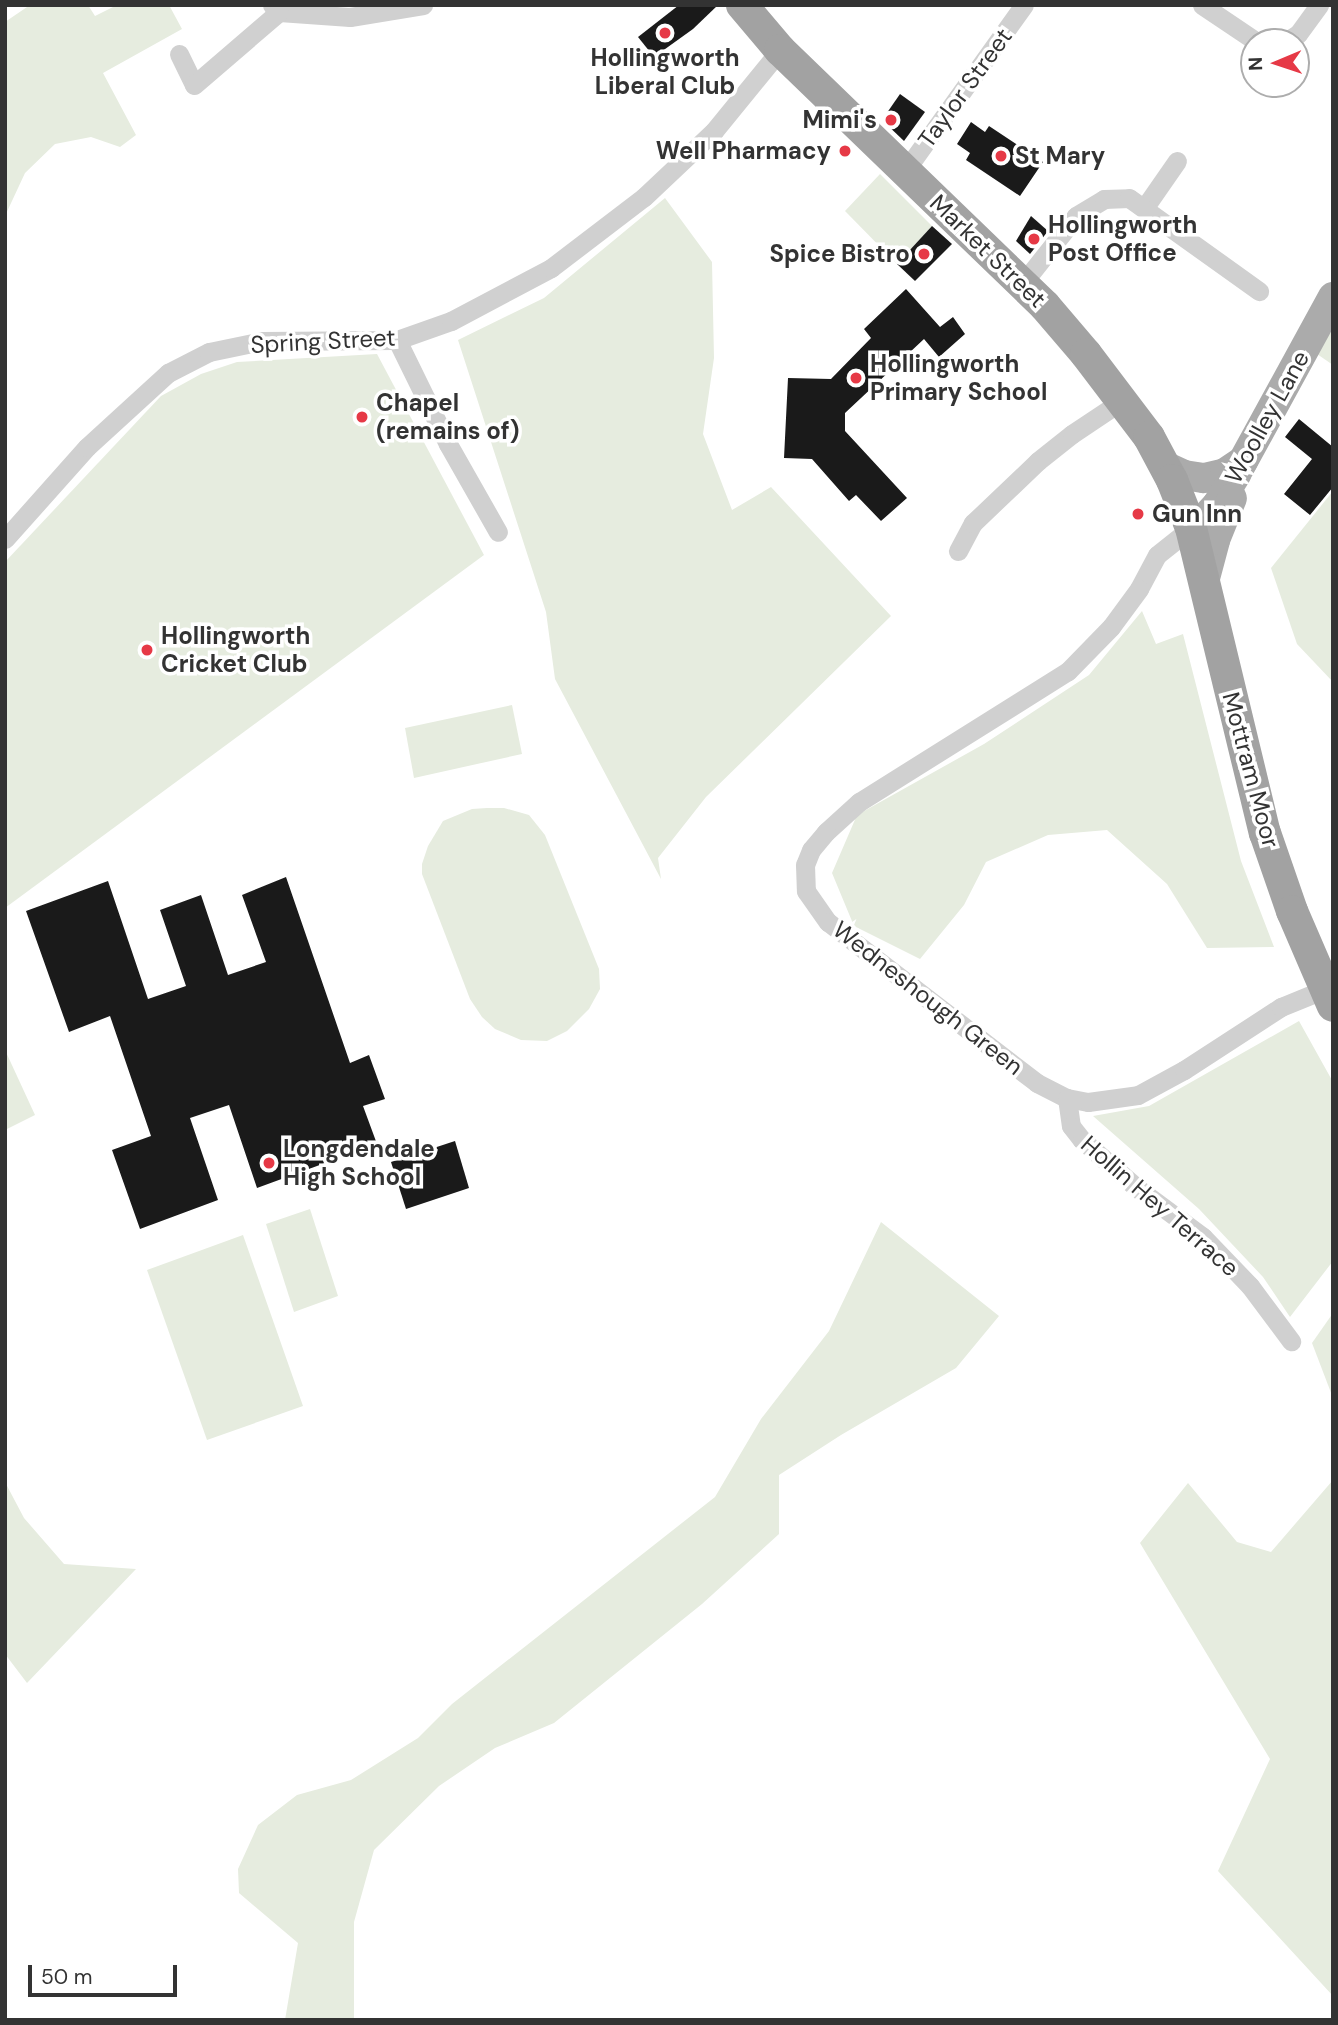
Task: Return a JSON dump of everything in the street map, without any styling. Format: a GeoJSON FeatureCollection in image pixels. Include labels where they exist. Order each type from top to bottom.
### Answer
{"type":"FeatureCollection","features":[{"type":"Feature","properties":{"kind":"highway","name":"Market Street"},"geometry":{"type":"LineString","coordinates":[[742,5],[780,50],[1022,284],[1086,354],[1149,437],[1165,466],[1191,528]]}},
{"type":"Feature","properties":{"kind":"highway","name":"Mottram Moor"},"geometry":{"type":"LineString","coordinates":[[1191,528],[1265,833],[1292,911],[1329,997]]}},
{"type":"Feature","properties":{"kind":"main road","name":"Woolley Lane"},"geometry":{"type":"LineString","coordinates":[[1191,528],[1202,521],[1216,505],[1240,468],[1333,297]]}},
{"type":"Feature","properties":{"kind":"main road"},"geometry":{"type":"LineString","coordinates":[[1165,466],[1184,475],[1204,478],[1240,468]]}},
{"type":"Feature","properties":{"kind":"main road"},"geometry":{"type":"LineString","coordinates":[[1205,578],[1215,540],[1229,512],[1240,468]]}},
{"type":"Feature","properties":{"kind":"street"},"geometry":{"type":"LineString","coordinates":[[179,54],[194,85],[276,9],[350,17],[423,5]]}},
{"type":"Feature","properties":{"kind":"street","name":"Taylor Street"},"geometry":{"type":"LineString","coordinates":[[905,171],[1024,5]]}},
{"type":"Feature","properties":{"kind":"street"},"geometry":{"type":"LineString","coordinates":[[1202,5],[1240,31]]}},
{"type":"Feature","properties":{"kind":"street"},"geometry":{"type":"LineString","coordinates":[[1302,28],[1319,5]]}},
{"type":"Feature","properties":{"kind":"street","name":"Spring Street"},"geometry":{"type":"LineString","coordinates":[[5,539],[87,447],[168,373],[209,352],[262,341],[397,340],[451,321],[551,268],[644,197],[714,131],[780,50]]}},
{"type":"Feature","properties":{"kind":"street"},"geometry":{"type":"LineString","coordinates":[[1145,207],[1177,161]]}},
{"type":"Feature","properties":{"kind":"street"},"geometry":{"type":"LineString","coordinates":[[1022,284],[1076,216],[1104,199],[1129,198],[1259,292]]}},
{"type":"Feature","properties":{"kind":"street"},"geometry":{"type":"LineString","coordinates":[[397,340],[448,444],[498,532]]}},
{"type":"Feature","properties":{"kind":"street"},"geometry":{"type":"LineString","coordinates":[[958,551],[973,523],[1038,461],[1072,433],[1123,400]]}},
{"type":"Feature","properties":{"kind":"street","name":"Wedneshough Green"},"geometry":{"type":"LineString","coordinates":[[1191,528],[1157,555],[1139,589],[1111,627],[1068,671],[859,802],[825,832],[811,850],[805,865],[806,891],[828,922],[1037,1083],[1067,1098],[1088,1102],[1138,1095],[1184,1070],[1281,1007],[1329,997]]}},
{"type":"Feature","properties":{"kind":"street","name":"Hollin Hey Terrace"},"geometry":{"type":"LineString","coordinates":[[1067,1098],[1071,1126],[1082,1140],[1137,1188],[1203,1237],[1250,1286],[1291,1341]]}},
{"type":"Feature","properties":{"kind":"shaded area"},"geometry":{"type":"Polygon","coordinates":[[[30,5],[88,5],[95,16],[117,5],[169,5],[182,29],[103,73],[136,135],[120,147],[91,137],[55,144],[25,173],[5,216],[5,22],[30,5]]]}},
{"type":"Feature","properties":{"kind":"shaded area"},"geometry":{"type":"Polygon","coordinates":[[[880,174],[932,226],[897,264],[845,211],[880,174]]]}},
{"type":"Feature","properties":{"kind":"shaded area"},"geometry":{"type":"Polygon","coordinates":[[[665,198],[712,262],[714,358],[703,434],[732,510],[771,487],[891,616],[706,797],[658,858],[661,879],[555,679],[546,612],[458,340],[544,298],[665,198]]]}},
{"type":"Feature","properties":{"kind":"shaded area"},"geometry":{"type":"Polygon","coordinates":[[[1333,328],[1333,365],[1317,354],[1333,328]]]}},
{"type":"Feature","properties":{"kind":"shaded area"},"geometry":{"type":"Polygon","coordinates":[[[377,354],[484,555],[5,908],[5,562],[161,396],[201,374],[237,362],[377,354]]]}},
{"type":"Feature","properties":{"kind":"shaded area"},"geometry":{"type":"Polygon","coordinates":[[[1333,491],[1333,682],[1297,644],[1271,568],[1333,491]]]}},
{"type":"Feature","properties":{"kind":"shaded area"},"geometry":{"type":"Polygon","coordinates":[[[1142,611],[1156,644],[1183,634],[1241,861],[1274,947],[1207,948],[1167,884],[1107,830],[1048,835],[986,862],[964,905],[920,959],[854,926],[832,873],[857,815],[984,744],[1089,675],[1142,611]]]}},
{"type":"Feature","properties":{"kind":"shaded area"},"geometry":{"type":"Polygon","coordinates":[[[512,705],[522,754],[414,778],[405,728],[512,705]]]}},
{"type":"Feature","properties":{"kind":"shaded area"},"geometry":{"type":"Polygon","coordinates":[[[504,808],[529,815],[545,835],[599,969],[600,989],[589,1009],[567,1031],[547,1041],[521,1040],[495,1029],[482,1017],[470,999],[422,874],[428,846],[443,821],[472,809],[504,808]]]}},
{"type":"Feature","properties":{"kind":"shaded area"},"geometry":{"type":"Polygon","coordinates":[[[1299,1021],[1333,1082],[1333,1261],[1290,1317],[1263,1277],[1199,1209],[1093,1116],[1149,1106],[1299,1021]]]}},
{"type":"Feature","properties":{"kind":"shaded area"},"geometry":{"type":"Polygon","coordinates":[[[5,1050],[35,1115],[5,1130],[5,1050]]]}},
{"type":"Feature","properties":{"kind":"shaded area"},"geometry":{"type":"Polygon","coordinates":[[[310,1209],[338,1296],[294,1312],[266,1224],[310,1209]]]}},
{"type":"Feature","properties":{"kind":"shaded area"},"geometry":{"type":"Polygon","coordinates":[[[881,1222],[999,1316],[956,1368],[841,1435],[779,1475],[779,1534],[702,1604],[554,1723],[495,1748],[439,1786],[374,1850],[354,1922],[354,2020],[285,2020],[298,1943],[239,1893],[238,1869],[258,1825],[297,1795],[351,1780],[418,1738],[452,1704],[715,1497],[761,1419],[829,1331],[881,1222]]]}},
{"type":"Feature","properties":{"kind":"shaded area"},"geometry":{"type":"Polygon","coordinates":[[[243,1235],[303,1406],[207,1440],[147,1270],[243,1235]]]}},
{"type":"Feature","properties":{"kind":"shaded area"},"geometry":{"type":"Polygon","coordinates":[[[1333,1313],[1333,1398],[1312,1343],[1333,1313]]]}},
{"type":"Feature","properties":{"kind":"shaded area"},"geometry":{"type":"Polygon","coordinates":[[[1333,1480],[1333,1996],[1218,1871],[1270,1759],[1140,1543],[1188,1483],[1237,1542],[1271,1552],[1333,1480]]]}},
{"type":"Feature","properties":{"kind":"shaded area"},"geometry":{"type":"Polygon","coordinates":[[[5,1482],[24,1518],[64,1564],[136,1569],[27,1683],[5,1654],[5,1482]]]}},
{"type":"Feature","properties":{"kind":"building","name":"Hollingworth Liberal Club"},"geometry":{"type":"Polygon","coordinates":[[[679,5],[718,5],[693,29],[654,57],[638,37],[679,5]]]}},
{"type":"Feature","properties":{"kind":"building"},"geometry":{"type":"Polygon","coordinates":[[[900,94],[925,112],[904,141],[882,120],[900,94]]]}},
{"type":"Feature","properties":{"kind":"building","name":"St Mary"},"geometry":{"type":"Polygon","coordinates":[[[971,122],[985,132],[989,126],[1043,162],[1020,196],[966,160],[970,153],[957,144],[971,122]]]}},
{"type":"Feature","properties":{"kind":"building"},"geometry":{"type":"Polygon","coordinates":[[[1031,216],[1048,231],[1030,254],[1016,241],[1031,216]]]}},
{"type":"Feature","properties":{"kind":"building","name":"Spice Bistro"},"geometry":{"type":"Polygon","coordinates":[[[932,226],[952,244],[915,281],[897,264],[932,226]]]}},
{"type":"Feature","properties":{"kind":"building"},"geometry":{"type":"Polygon","coordinates":[[[906,289],[940,327],[953,317],[965,334],[939,357],[924,339],[845,413],[845,431],[907,498],[881,521],[856,495],[849,501],[812,459],[784,458],[788,378],[831,379],[871,338],[864,329],[906,289]]]}},
{"type":"Feature","properties":{"kind":"building"},"geometry":{"type":"Polygon","coordinates":[[[1299,419],[1333,447],[1333,487],[1310,515],[1284,494],[1312,459],[1285,437],[1299,419]]]}},
{"type":"Feature","properties":{"kind":"building"},"geometry":{"type":"Polygon","coordinates":[[[286,877],[350,1063],[369,1055],[385,1099],[363,1106],[377,1144],[257,1188],[229,1105],[190,1118],[218,1200],[140,1229],[112,1150],[151,1136],[110,1016],[69,1032],[26,911],[108,881],[148,999],[186,986],[160,910],[201,895],[228,975],[266,962],[242,895],[286,877]]]}},
{"type":"Feature","properties":{"kind":"building"},"geometry":{"type":"Polygon","coordinates":[[[455,1141],[469,1188],[406,1209],[391,1162],[455,1141]]]}},
{"type":"Feature","properties":{"kind":"place","name":"Hollingworth Liberal Club"},"geometry":{"type":"Point","coordinates":[665,33]}},
{"type":"Feature","properties":{"kind":"place","name":"Mimi's"},"geometry":{"type":"Point","coordinates":[891,120]}},
{"type":"Feature","properties":{"kind":"place","name":"Well Pharmacy"},"geometry":{"type":"Point","coordinates":[845,151]}},
{"type":"Feature","properties":{"kind":"place","name":"St Mary"},"geometry":{"type":"Point","coordinates":[1001,156]}},
{"type":"Feature","properties":{"kind":"place","name":"Hollingworth Post Office"},"geometry":{"type":"Point","coordinates":[1034,239]}},
{"type":"Feature","properties":{"kind":"place","name":"Spice Bistro"},"geometry":{"type":"Point","coordinates":[924,254]}},
{"type":"Feature","properties":{"kind":"place","name":"Hollingworth Primary School"},"geometry":{"type":"Point","coordinates":[856,378]}},
{"type":"Feature","properties":{"kind":"place","name":"Chapel (remains of)"},"geometry":{"type":"Point","coordinates":[362,417]}},
{"type":"Feature","properties":{"kind":"place","name":"Gun Inn"},"geometry":{"type":"Point","coordinates":[1138,514]}},
{"type":"Feature","properties":{"kind":"place","name":"Hollingworth Cricket Club"},"geometry":{"type":"Point","coordinates":[147,650]}},
{"type":"Feature","properties":{"kind":"place","name":"Longdendale High School"},"geometry":{"type":"Point","coordinates":[269,1163]}}]}
